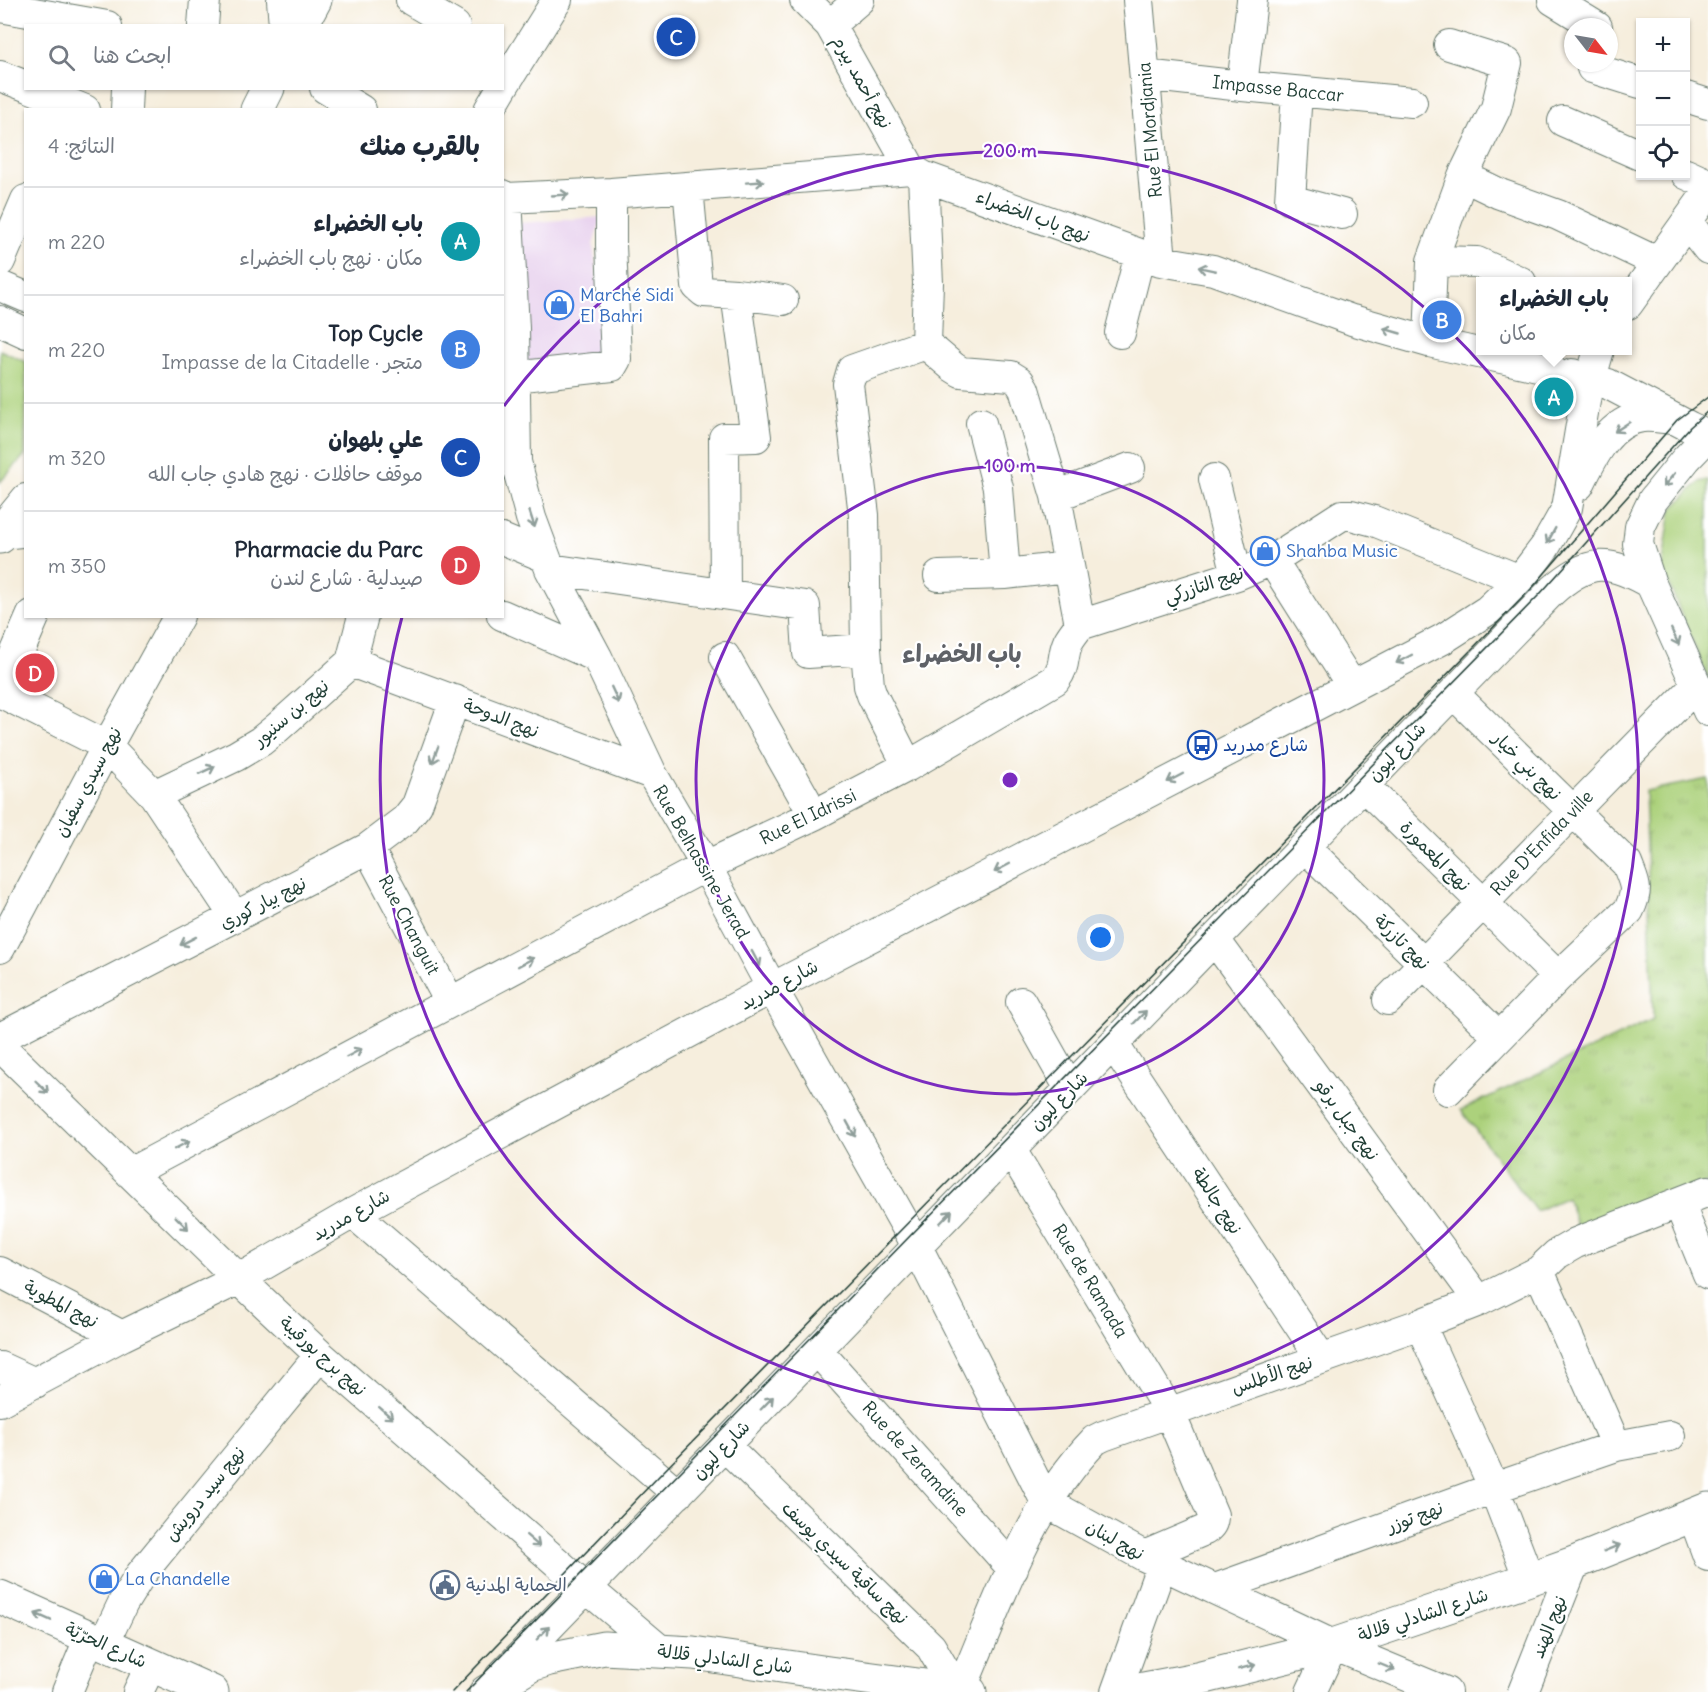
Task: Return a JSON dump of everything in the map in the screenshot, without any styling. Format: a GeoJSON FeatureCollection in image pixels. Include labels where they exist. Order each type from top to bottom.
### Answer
{"type":"FeatureCollection","features":[{"type":"Feature","properties":{"kind":"main road"},"geometry":{"type":"LineString","coordinates":[[302,24],[315,0]]}},
{"type":"Feature","properties":{"kind":"main road"},"geometry":{"type":"LineString","coordinates":[[258,108],[267,90]]}},
{"type":"Feature","properties":{"kind":"main road"},"geometry":{"type":"LineString","coordinates":[[0,537],[6,532],[24,530]]}},
{"type":"Feature","properties":{"kind":"main road"},"geometry":{"type":"LineString","coordinates":[[0,692],[32,618]]}},
{"type":"Feature","properties":{"kind":"main road","name":"شارع الشادلي قلالة"},"geometry":{"type":"LineString","coordinates":[[1141,1690],[1197,1679],[1333,1645],[1529,1580],[1701,1512]]}},
{"type":"Feature","properties":{"kind":"main road","name":"شارع الحرّيّة"},"geometry":{"type":"LineString","coordinates":[[0,1599],[97,1640],[144,1678],[212,1692]]}},
{"type":"Feature","properties":{"kind":"main road","name":"شارع الشادلي قلالة"},"geometry":{"type":"LineString","coordinates":[[487,1691],[531,1665],[604,1648],[693,1653],[825,1683],[960,1691]]}},
{"type":"Feature","properties":{"kind":"street"},"geometry":{"type":"LineString","coordinates":[[203,24],[204,0]]}},
{"type":"Feature","properties":{"kind":"street"},"geometry":{"type":"LineString","coordinates":[[282,0],[284,24]]}},
{"type":"Feature","properties":{"kind":"street"},"geometry":{"type":"LineString","coordinates":[[411,0],[452,24]]}},
{"type":"Feature","properties":{"kind":"street"},"geometry":{"type":"LineString","coordinates":[[504,81],[511,58],[557,0]]}},
{"type":"Feature","properties":{"kind":"street","name":"نهج أحمد بيرم"},"geometry":{"type":"LineString","coordinates":[[805,0],[830,25],[917,173]]}},
{"type":"Feature","properties":{"kind":"street"},"geometry":{"type":"LineString","coordinates":[[830,25],[860,0]]}},
{"type":"Feature","properties":{"kind":"street","name":"Rue El Mordjania"},"geometry":{"type":"LineString","coordinates":[[1120,333],[1150,257],[1145,75],[1138,0]]}},
{"type":"Feature","properties":{"kind":"street"},"geometry":{"type":"LineString","coordinates":[[1242,86],[1252,0]]}},
{"type":"Feature","properties":{"kind":"street"},"geometry":{"type":"LineString","coordinates":[[1553,0],[1582,18]]}},
{"type":"Feature","properties":{"kind":"street"},"geometry":{"type":"LineString","coordinates":[[5,5],[102,17]]}},
{"type":"Feature","properties":{"kind":"street"},"geometry":{"type":"LineString","coordinates":[[1429,342],[1432,261],[1463,177],[1496,108],[1507,63],[1449,45]]}},
{"type":"Feature","properties":{"kind":"street"},"geometry":{"type":"LineString","coordinates":[[1605,72],[1636,81]]}},
{"type":"Feature","properties":{"kind":"street","name":"Impasse Baccar"},"geometry":{"type":"LineString","coordinates":[[1145,75],[1412,102]]}},
{"type":"Feature","properties":{"kind":"street"},"geometry":{"type":"LineString","coordinates":[[0,76],[24,85]]}},
{"type":"Feature","properties":{"kind":"street"},"geometry":{"type":"LineString","coordinates":[[35,90],[72,107]]}},
{"type":"Feature","properties":{"kind":"street"},"geometry":{"type":"LineString","coordinates":[[126,108],[127,90]]}},
{"type":"Feature","properties":{"kind":"street"},"geometry":{"type":"LineString","coordinates":[[328,90],[358,108]]}},
{"type":"Feature","properties":{"kind":"street"},"geometry":{"type":"LineString","coordinates":[[490,108],[501,90]]}},
{"type":"Feature","properties":{"kind":"street"},"geometry":{"type":"LineString","coordinates":[[1297,92],[1290,200],[1342,214]]}},
{"type":"Feature","properties":{"kind":"street"},"geometry":{"type":"LineString","coordinates":[[1690,98],[1708,104]]}},
{"type":"Feature","properties":{"kind":"street"},"geometry":{"type":"LineString","coordinates":[[1563,121],[1636,153]]}},
{"type":"Feature","properties":{"kind":"street"},"geometry":{"type":"LineString","coordinates":[[917,173],[928,283],[926,344]]}},
{"type":"Feature","properties":{"kind":"street","name":"نهج باب الخضراء"},"geometry":{"type":"LineString","coordinates":[[505,197],[611,193],[917,173],[1150,257],[1213,270],[1352,320],[1476,352]]}},
{"type":"Feature","properties":{"kind":"street"},"geometry":{"type":"LineString","coordinates":[[1690,176],[1708,184]]}},
{"type":"Feature","properties":{"kind":"street"},"geometry":{"type":"LineString","coordinates":[[1463,177],[1500,194],[1558,215],[1657,262]]}},
{"type":"Feature","properties":{"kind":"street"},"geometry":{"type":"LineString","coordinates":[[688,187],[697,286],[704,292],[783,300]]}},
{"type":"Feature","properties":{"kind":"street"},"geometry":{"type":"LineString","coordinates":[[1632,298],[1708,192]]}},
{"type":"Feature","properties":{"kind":"street"},"geometry":{"type":"LineString","coordinates":[[514,377],[614,364],[616,359],[611,193]]}},
{"type":"Feature","properties":{"kind":"street","name":"Rue Belhassine Jerad"},"geometry":{"type":"LineString","coordinates":[[505,197],[514,328],[516,462],[531,518],[548,563],[597,657],[652,774],[706,866],[906,1226],[916,1248]]}},
{"type":"Feature","properties":{"kind":"street"},"geometry":{"type":"LineString","coordinates":[[0,261],[24,205]]}},
{"type":"Feature","properties":{"kind":"street"},"geometry":{"type":"LineString","coordinates":[[1687,222],[1708,249]]}},
{"type":"Feature","properties":{"kind":"street"},"geometry":{"type":"LineString","coordinates":[[1432,261],[1477,262],[1510,277]]}},
{"type":"Feature","properties":{"kind":"street"},"geometry":{"type":"LineString","coordinates":[[0,286],[24,296]]}},
{"type":"Feature","properties":{"kind":"street"},"geometry":{"type":"LineString","coordinates":[[725,594],[724,438],[756,437],[736,294]]}},
{"type":"Feature","properties":{"kind":"street"},"geometry":{"type":"LineString","coordinates":[[0,321],[24,332]]}},
{"type":"Feature","properties":{"kind":"street"},"geometry":{"type":"LineString","coordinates":[[926,344],[961,372],[1011,376],[1019,381],[1024,389],[1056,496],[1080,625],[1069,640],[1061,672],[1055,680],[908,766],[869,686],[866,649],[864,515],[848,384],[852,370],[926,344]]}},
{"type":"Feature","properties":{"kind":"street","name":"نهج باب الخضراء"},"geometry":{"type":"LineString","coordinates":[[1487,355],[1608,384],[1708,435]]}},
{"type":"Feature","properties":{"kind":"street","name":"شارع مدريد"},"geometry":{"type":"LineString","coordinates":[[0,1401],[122,1336],[239,1280],[353,1213],[772,988],[1443,639],[1488,610],[1520,580],[1545,547],[1567,508],[1568,373],[1593,355]]}},
{"type":"Feature","properties":{"kind":"street"},"geometry":{"type":"LineString","coordinates":[[1567,508],[1596,452],[1611,434],[1625,423],[1640,417],[1654,416],[1677,420]]}},
{"type":"Feature","properties":{"kind":"street"},"geometry":{"type":"LineString","coordinates":[[981,423],[998,488],[1005,574]]}},
{"type":"Feature","properties":{"kind":"street"},"geometry":{"type":"LineString","coordinates":[[1702,698],[1651,584],[1638,544],[1640,527],[1653,500],[1708,435]]}},
{"type":"Feature","properties":{"kind":"street"},"geometry":{"type":"LineString","coordinates":[[1056,496],[1130,468]]}},
{"type":"Feature","properties":{"kind":"street"},"geometry":{"type":"LineString","coordinates":[[1214,478],[1237,575]]}},
{"type":"Feature","properties":{"kind":"street"},"geometry":{"type":"LineString","coordinates":[[0,531],[24,501]]}},
{"type":"Feature","properties":{"kind":"street","name":"نهج التازركي"},"geometry":{"type":"LineString","coordinates":[[1080,625],[1237,575],[1272,560],[1342,515],[1352,515],[1374,521],[1520,580]]}},
{"type":"Feature","properties":{"kind":"street"},"geometry":{"type":"LineString","coordinates":[[504,540],[548,563],[805,606],[808,652],[866,649]]}},
{"type":"Feature","properties":{"kind":"street"},"geometry":{"type":"LineString","coordinates":[[1272,560],[1352,686]]}},
{"type":"Feature","properties":{"kind":"street","name":"شارع ليون"},"geometry":{"type":"LineString","coordinates":[[487,1691],[1551,592],[1566,578],[1582,569],[1600,565],[1631,572],[1651,584]]}},
{"type":"Feature","properties":{"kind":"street"},"geometry":{"type":"LineString","coordinates":[[939,576],[1005,574],[1068,567]]}},
{"type":"Feature","properties":{"kind":"street"},"geometry":{"type":"LineString","coordinates":[[504,616],[597,657]]}},
{"type":"Feature","properties":{"kind":"street","name":"نهج سيدي سفيان"},"geometry":{"type":"LineString","coordinates":[[0,948],[178,618]]}},
{"type":"Feature","properties":{"kind":"street"},"geometry":{"type":"LineString","coordinates":[[351,662],[362,618]]}},
{"type":"Feature","properties":{"kind":"street"},"geometry":{"type":"LineString","coordinates":[[725,657],[814,815]]}},
{"type":"Feature","properties":{"kind":"street","name":"نهج الدوحة"},"geometry":{"type":"LineString","coordinates":[[351,662],[652,774]]}},
{"type":"Feature","properties":{"kind":"street","name":"نهج بن سنيور"},"geometry":{"type":"LineString","coordinates":[[154,795],[236,756],[261,741],[351,662]]}},
{"type":"Feature","properties":{"kind":"street"},"geometry":{"type":"LineString","coordinates":[[0,692],[107,746],[154,795],[235,917]]}},
{"type":"Feature","properties":{"kind":"street","name":"نهج بني خيار"},"geometry":{"type":"LineString","coordinates":[[1454,694],[1627,864],[1635,885],[1636,896],[1629,910],[1558,977]]}},
{"type":"Feature","properties":{"kind":"street","name":"Rue D'Enfida ville"},"geometry":{"type":"LineString","coordinates":[[1388,1000],[1573,811],[1702,698]]}},
{"type":"Feature","properties":{"kind":"street","name":"نهج بيار كوري"},"geometry":{"type":"LineString","coordinates":[[0,1038],[368,848],[405,820],[417,805],[455,700]]}},
{"type":"Feature","properties":{"kind":"street","name":"Rue El Idrissi"},"geometry":{"type":"LineString","coordinates":[[130,1173],[706,866],[814,815],[908,766]]}},
{"type":"Feature","properties":{"kind":"street","name":"نهج المعمورة"},"geometry":{"type":"LineString","coordinates":[[1364,786],[1558,977]]}},
{"type":"Feature","properties":{"kind":"street","name":"نهج تازركة"},"geometry":{"type":"LineString","coordinates":[[1305,847],[1499,1038]]}},
{"type":"Feature","properties":{"kind":"street","name":"Rue Changuit"},"geometry":{"type":"LineString","coordinates":[[368,848],[450,1002]]}},
{"type":"Feature","properties":{"kind":"street","name":"نهج جبل برقو"},"geometry":{"type":"LineString","coordinates":[[1215,940],[1479,1301]]}},
{"type":"Feature","properties":{"kind":"street"},"geometry":{"type":"LineString","coordinates":[[1448,1089],[1558,977]]}},
{"type":"Feature","properties":{"kind":"street"},"geometry":{"type":"LineString","coordinates":[[1021,1002],[1070,1089]]}},
{"type":"Feature","properties":{"kind":"street","name":"نهج جالطة"},"geometry":{"type":"LineString","coordinates":[[1113,1045],[1321,1358]]}},
{"type":"Feature","properties":{"kind":"street","name":"نهج برج بورقيبة"},"geometry":{"type":"LineString","coordinates":[[0,1046],[239,1280],[587,1589],[660,1650]]}},
{"type":"Feature","properties":{"kind":"street","name":"Rue de Ramada"},"geometry":{"type":"LineString","coordinates":[[1011,1150],[1169,1411],[1212,1515],[1213,1521],[1210,1527],[1153,1560]]}},
{"type":"Feature","properties":{"kind":"street","name":"نهج الأطلس"},"geometry":{"type":"LineString","coordinates":[[960,1691],[1013,1569],[1046,1502],[1095,1440],[1169,1411],[1420,1324],[1479,1301],[1539,1271],[1557,1254],[1576,1243],[1708,1191]]}},
{"type":"Feature","properties":{"kind":"street"},"geometry":{"type":"LineString","coordinates":[[1679,1203],[1708,1274]]}},
{"type":"Feature","properties":{"kind":"street"},"geometry":{"type":"LineString","coordinates":[[353,1213],[678,1494]]}},
{"type":"Feature","properties":{"kind":"street"},"geometry":{"type":"LineString","coordinates":[[916,1248],[1046,1502]]}},
{"type":"Feature","properties":{"kind":"street"},"geometry":{"type":"LineString","coordinates":[[1539,1271],[1616,1446]]}},
{"type":"Feature","properties":{"kind":"street","name":"نهج المطوية"},"geometry":{"type":"LineString","coordinates":[[0,1272],[122,1336]]}},
{"type":"Feature","properties":{"kind":"street"},"geometry":{"type":"LineString","coordinates":[[1420,1324],[1494,1488],[1529,1580]]}},
{"type":"Feature","properties":{"kind":"street","name":"Rue de Zeramdine"},"geometry":{"type":"LineString","coordinates":[[817,1350],[1013,1569]]}},
{"type":"Feature","properties":{"kind":"street","name":"نهج سيد درويش"},"geometry":{"type":"LineString","coordinates":[[67,1692],[97,1640],[141,1574],[320,1354]]}},
{"type":"Feature","properties":{"kind":"street"},"geometry":{"type":"LineString","coordinates":[[0,1367],[35,1383]]}},
{"type":"Feature","properties":{"kind":"street","name":"نهج توزر"},"geometry":{"type":"LineString","coordinates":[[1215,1589],[1616,1446],[1670,1437]]}},
{"type":"Feature","properties":{"kind":"street","name":"نهج ساقية سيدي يوسف"},"geometry":{"type":"LineString","coordinates":[[725,1446],[931,1647],[960,1691]]}},
{"type":"Feature","properties":{"kind":"street","name":"نهج لبنان"},"geometry":{"type":"LineString","coordinates":[[1046,1502],[1153,1560],[1333,1645],[1446,1692]]}},
{"type":"Feature","properties":{"kind":"street"},"geometry":{"type":"LineString","coordinates":[[1701,1512],[1708,1556]]}},
{"type":"Feature","properties":{"kind":"street"},"geometry":{"type":"LineString","coordinates":[[1116,1692],[1153,1560]]}},
{"type":"Feature","properties":{"kind":"street","name":"نهج الهند"},"geometry":{"type":"LineString","coordinates":[[1523,1692],[1575,1563]]}},
{"type":"Feature","properties":{"kind":"street"},"geometry":{"type":"LineString","coordinates":[[1311,1692],[1333,1645]]}},
{"type":"Feature","properties":{"kind":"shaded area","name":"Marché Sidi El Bahri"},"geometry":{"type":"Polygon","coordinates":[[[602,217],[593,245],[607,364],[517,369],[520,223],[602,217]]]}},
{"type":"Feature","properties":{"kind":"green space"},"geometry":{"type":"Polygon","coordinates":[[[0,350],[24,361],[24,456],[0,482],[0,350]]]}},
{"type":"Feature","properties":{"kind":"green space"},"geometry":{"type":"Polygon","coordinates":[[[1708,480],[1708,678],[1662,568],[1671,510],[1699,482],[1708,480]]]}},
{"type":"Feature","properties":{"kind":"green space"},"geometry":{"type":"Polygon","coordinates":[[[1708,779],[1708,1182],[1579,1233],[1567,1197],[1536,1211],[1461,1110],[1653,1019],[1645,791],[1708,779]]]}},
{"type":"Feature","properties":{"kind":"tram line"},"geometry":{"type":"LineString","coordinates":[[452,1692],[658,1477],[1532,588],[1677,420],[1708,397]]}},
{"type":"Feature","properties":{"kind":"tram line"},"geometry":{"type":"LineString","coordinates":[[466,1692],[1540,594],[1690,427],[1708,411]]}},
{"type":"Feature","properties":{"kind":"place","name":"علي بلهوان"},"geometry":{"type":"Point","coordinates":[676,37]}},
{"type":"Feature","properties":{"kind":"place","name":"Marché Sidi El Bahri"},"geometry":{"type":"Point","coordinates":[559,305]}},
{"type":"Feature","properties":{"kind":"place","name":"Top Cycle"},"geometry":{"type":"Point","coordinates":[1442,320]}},
{"type":"Feature","properties":{"kind":"place","name":"باب الخضراء"},"geometry":{"type":"Point","coordinates":[1554,397]}},
{"type":"Feature","properties":{"kind":"place","name":"Shahba Music"},"geometry":{"type":"Point","coordinates":[1265,551]}},
{"type":"Feature","properties":{"kind":"place","name":"Pharmacie du Parc"},"geometry":{"type":"Point","coordinates":[35,673]}},
{"type":"Feature","properties":{"kind":"place","name":"شارع مدريد"},"geometry":{"type":"Point","coordinates":[1202,745]}},
{"type":"Feature","properties":{"kind":"place","name":"La Chandelle"},"geometry":{"type":"Point","coordinates":[104,1579]}},
{"type":"Feature","properties":{"kind":"place","name":"الحماية المدنية"},"geometry":{"type":"Point","coordinates":[445,1585]}},
{"type":"Feature","properties":{"kind":"district","name":"باب الخضراء"},"geometry":{"type":"Point","coordinates":[962,654]}}]}
